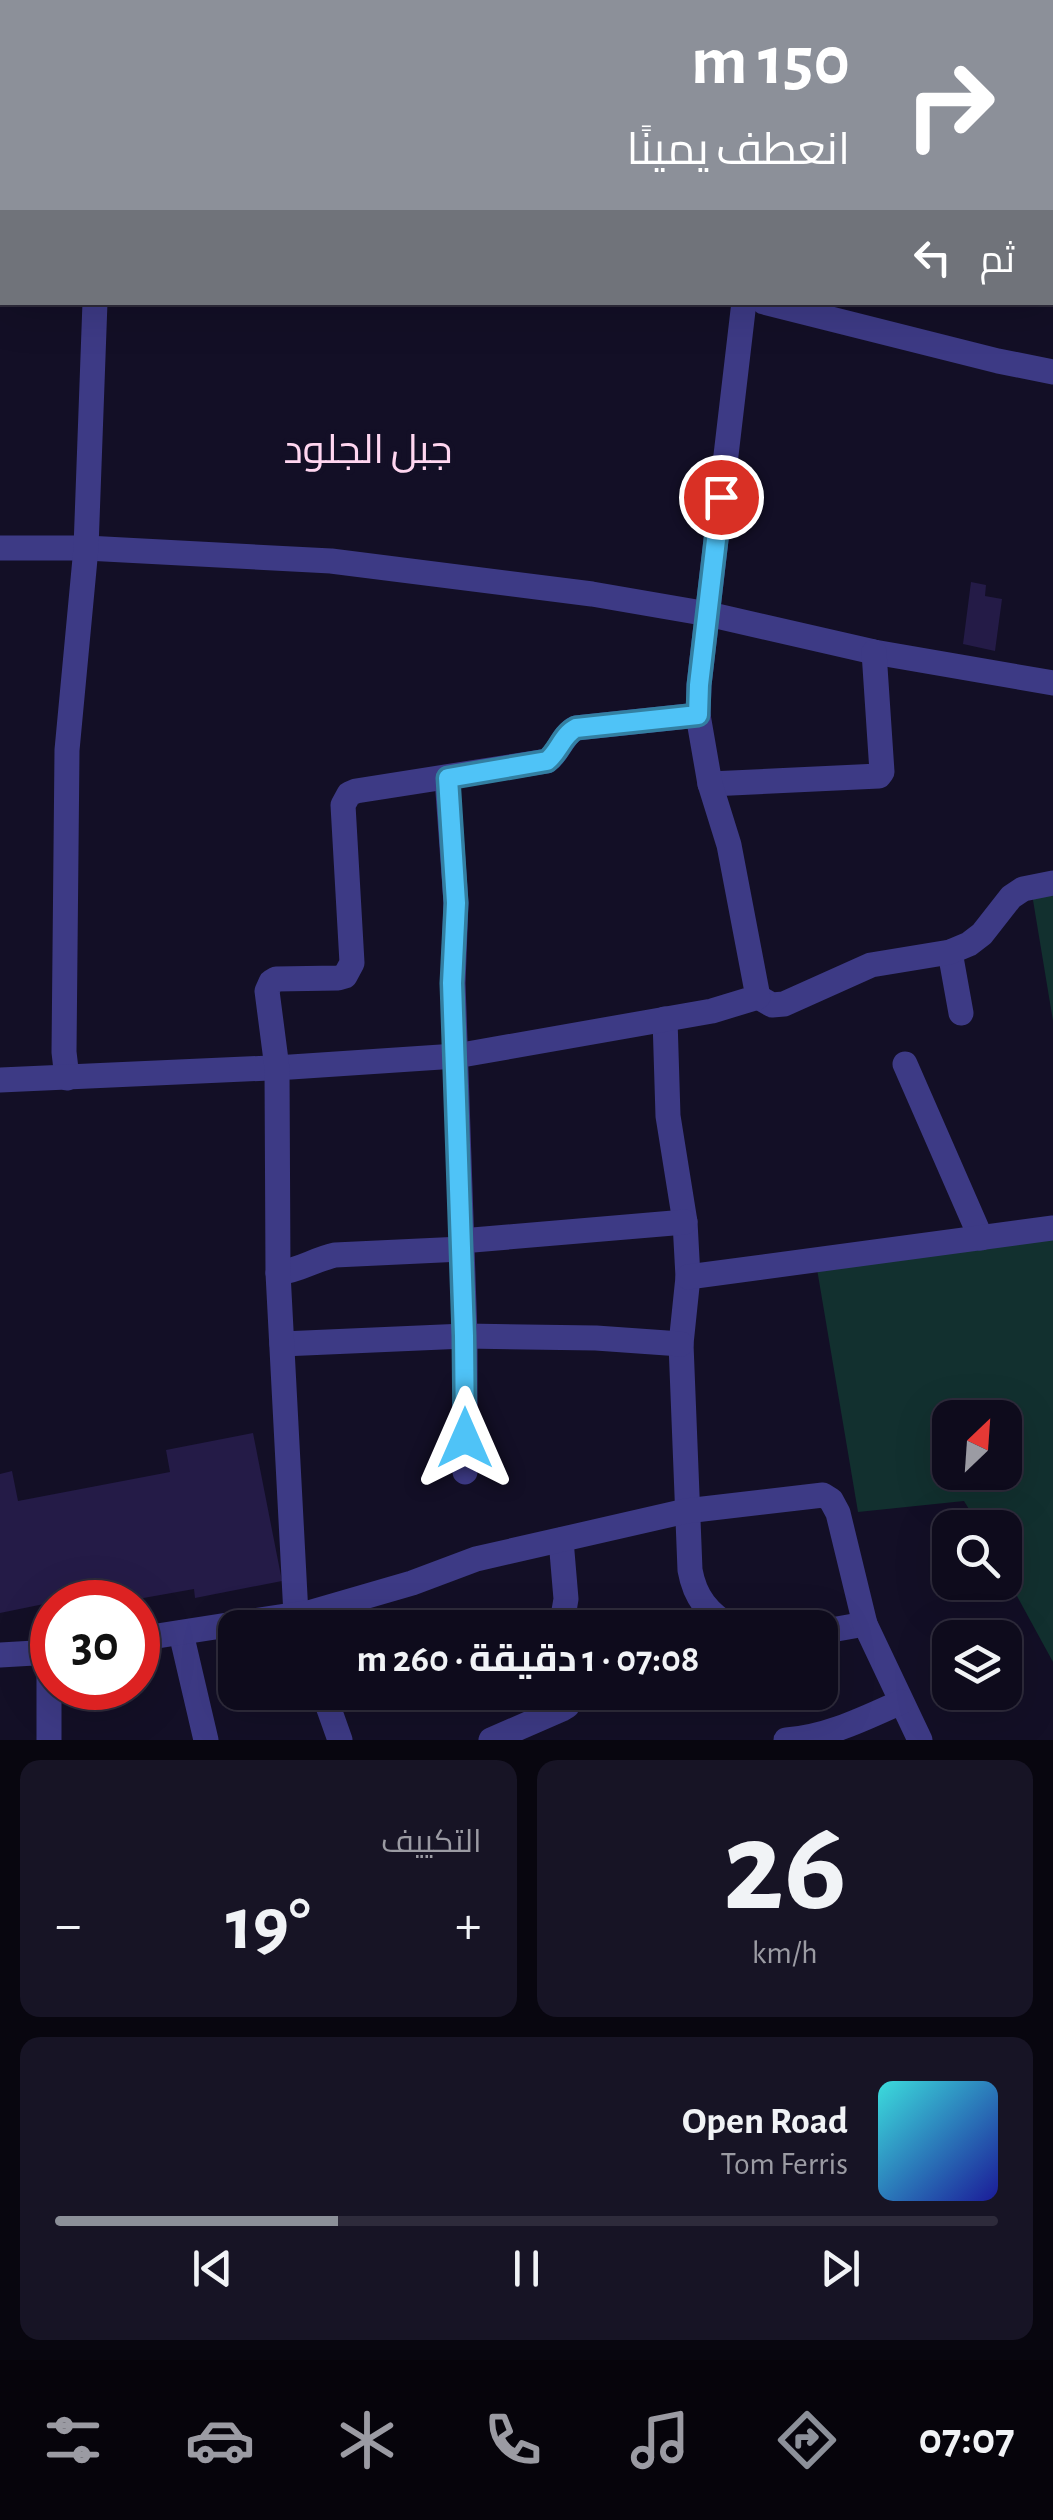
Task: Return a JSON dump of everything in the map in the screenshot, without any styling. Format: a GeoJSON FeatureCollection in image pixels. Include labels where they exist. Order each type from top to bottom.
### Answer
{"type":"FeatureCollection","features":[{"type":"Feature","properties":{"kind":"street"},"geometry":{"type":"LineString","coordinates":[[66,1078],[66,750],[86,548],[95,305]]}},
{"type":"Feature","properties":{"kind":"street"},"geometry":{"type":"LineString","coordinates":[[744,305],[698,715],[710,784],[732,856],[758,997]]}},
{"type":"Feature","properties":{"kind":"street"},"geometry":{"type":"LineString","coordinates":[[776,305],[1053,372]]}},
{"type":"Feature","properties":{"kind":"street"},"geometry":{"type":"LineString","coordinates":[[0,548],[86,548],[331,561],[592,594],[708,614],[874,652],[1053,683]]}},
{"type":"Feature","properties":{"kind":"street"},"geometry":{"type":"LineString","coordinates":[[710,784],[879,776],[882,772],[874,652]]}},
{"type":"Feature","properties":{"kind":"street"},"geometry":{"type":"LineString","coordinates":[[297,1610],[278,1273],[277,1068],[267,992],[276,979],[338,978],[345,976],[352,964],[343,805],[346,798],[356,791],[547,761],[576,728],[698,715]]}},
{"type":"Feature","properties":{"kind":"street"},"geometry":{"type":"LineString","coordinates":[[448,778],[456,903],[452,983],[465,1472]]}},
{"type":"Feature","properties":{"kind":"street"},"geometry":{"type":"LineString","coordinates":[[0,1080],[456,1056],[712,1010],[758,997],[772,1004],[784,1004],[872,965],[950,952],[982,934],[1011,897],[1023,889],[1053,883]]}},
{"type":"Feature","properties":{"kind":"street"},"geometry":{"type":"LineString","coordinates":[[950,952],[961,1013]]}},
{"type":"Feature","properties":{"kind":"street"},"geometry":{"type":"LineString","coordinates":[[665,1019],[668,1116],[688,1277],[681,1344],[686,1510],[694,1591],[711,1610]]}},
{"type":"Feature","properties":{"kind":"street"},"geometry":{"type":"LineString","coordinates":[[905,1064],[981,1238]]}},
{"type":"Feature","properties":{"kind":"street"},"geometry":{"type":"LineString","coordinates":[[278,1273],[297,1271],[335,1255],[684,1222]]}},
{"type":"Feature","properties":{"kind":"street"},"geometry":{"type":"LineString","coordinates":[[688,1277],[1053,1228]]}},
{"type":"Feature","properties":{"kind":"street"},"geometry":{"type":"LineString","coordinates":[[282,1344],[464,1336],[681,1344]]}},
{"type":"Feature","properties":{"kind":"street"},"geometry":{"type":"LineString","coordinates":[[333,1610],[476,1559],[686,1510],[823,1495],[832,1500],[838,1514],[865,1624],[920,1740]]}},
{"type":"Feature","properties":{"kind":"street"},"geometry":{"type":"LineString","coordinates":[[561,1540],[564,1610]]}},
{"type":"Feature","properties":{"kind":"street"},"geometry":{"type":"LineString","coordinates":[[838,1629],[865,1624]]}},
{"type":"Feature","properties":{"kind":"street"},"geometry":{"type":"LineString","coordinates":[[160,1636],[218,1629]]}},
{"type":"Feature","properties":{"kind":"street"},"geometry":{"type":"LineString","coordinates":[[180,1633],[206,1740]]}},
{"type":"Feature","properties":{"kind":"street"},"geometry":{"type":"LineString","coordinates":[[0,1656],[30,1654]]}},
{"type":"Feature","properties":{"kind":"street"},"geometry":{"type":"LineString","coordinates":[[786,1740],[830,1732],[901,1702]]}},
{"type":"Feature","properties":{"kind":"street"},"geometry":{"type":"LineString","coordinates":[[49,1740],[50,1710]]}},
{"type":"Feature","properties":{"kind":"street"},"geometry":{"type":"LineString","coordinates":[[330,1710],[340,1740]]}},
{"type":"Feature","properties":{"kind":"street"},"geometry":{"type":"LineString","coordinates":[[492,1740],[560,1710]]}},
{"type":"Feature","properties":{"kind":"green space"},"geometry":{"type":"Polygon","coordinates":[[[1053,885],[1053,1021],[1031,888],[1053,885]]]}},
{"type":"Feature","properties":{"kind":"green space"},"geometry":{"type":"Polygon","coordinates":[[[1053,1238],[1053,1662],[1019,1600],[1022,1510],[970,1510],[964,1501],[858,1512],[817,1269],[1053,1238]]]}},
{"type":"Feature","properties":{"kind":"building"},"geometry":{"type":"Polygon","coordinates":[[[971,582],[986,585],[985,596],[1002,599],[995,651],[963,644],[971,582]]]}},
{"type":"Feature","properties":{"kind":"building"},"geometry":{"type":"Polygon","coordinates":[[[253,1433],[282,1581],[195,1598],[194,1589],[160,1595],[160,1580],[30,1580],[30,1607],[0,1613],[0,1474],[12,1471],[18,1501],[170,1472],[166,1450],[253,1433]]]}},
{"type":"Feature","properties":{"kind":"district","name":"جبل الجلود"},"geometry":{"type":"Point","coordinates":[368,451]}},
{"type":"Feature","properties":{"kind":"route"},"geometry":{"type":"LineString","coordinates":[[465,1438],[452,983],[456,903],[448,778],[547,761],[576,728],[698,715],[721,497]]}}]}
